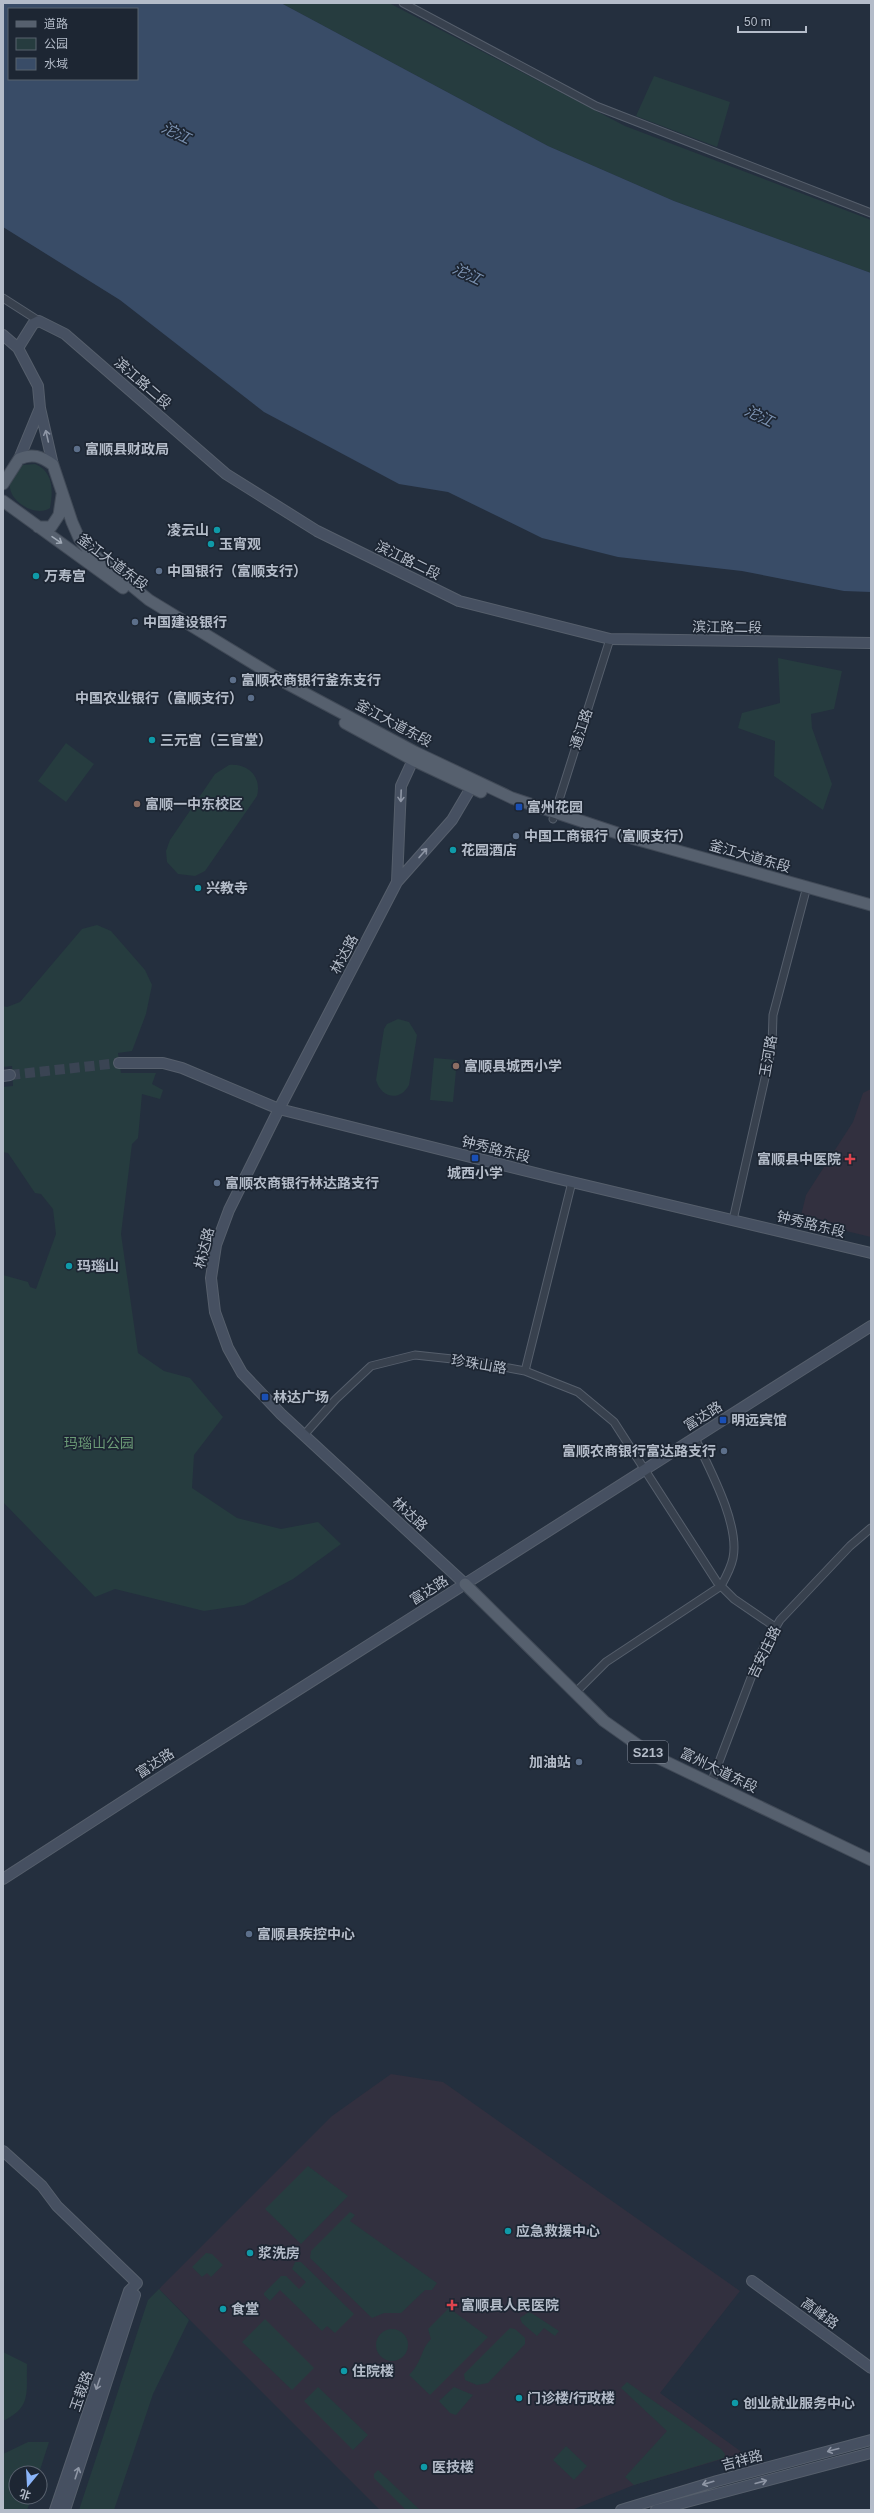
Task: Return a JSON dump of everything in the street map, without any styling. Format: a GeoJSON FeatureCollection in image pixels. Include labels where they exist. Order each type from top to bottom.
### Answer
{"type":"FeatureCollection","features":[{"type":"Feature","properties":{"kind":"main road"},"geometry":{"type":"LineString","coordinates":[[18,348],[32,324],[39,321]]}},
{"type":"Feature","properties":{"kind":"main road","name":"滨江路二段"},"geometry":{"type":"LineString","coordinates":[[39,321],[65,334],[226,474],[317,531],[459,600],[610,639],[871,643]]}},
{"type":"Feature","properties":{"kind":"main road"},"geometry":{"type":"LineString","coordinates":[[3,334],[18,348],[38,386],[40,408],[53,465]]}},
{"type":"Feature","properties":{"kind":"main road"},"geometry":{"type":"LineString","coordinates":[[3,484],[19,459],[40,408]]}},
{"type":"Feature","properties":{"kind":"main road"},"geometry":{"type":"LineString","coordinates":[[19,459],[34,455],[44,458],[53,465]]}},
{"type":"Feature","properties":{"kind":"main road","name":"釜江大道东段"},"geometry":{"type":"LineString","coordinates":[[53,465],[79,538],[88,550],[149,600],[282,681],[416,752],[473,785]]}},
{"type":"Feature","properties":{"kind":"main road"},"geometry":{"type":"LineString","coordinates":[[38,527],[51,527],[56,522],[62,492]]}},
{"type":"Feature","properties":{"kind":"main road","name":"釜江大道东段"},"geometry":{"type":"LineString","coordinates":[[3,501],[84,558],[152,610],[287,692],[413,760],[473,785],[633,846],[871,912]]}},
{"type":"Feature","properties":{"kind":"main road"},"geometry":{"type":"LineString","coordinates":[[397,882],[401,786],[413,760]]}},
{"type":"Feature","properties":{"kind":"main road"},"geometry":{"type":"LineString","coordinates":[[397,882],[452,820],[473,785]]}},
{"type":"Feature","properties":{"kind":"main road","name":"釜江大道东段"},"geometry":{"type":"LineString","coordinates":[[554,815],[871,905]]}},
{"type":"Feature","properties":{"kind":"main road","name":"林达路"},"geometry":{"type":"LineString","coordinates":[[397,882],[279,1109],[229,1210],[216,1245],[211,1278],[215,1312],[228,1348],[242,1373],[304,1435],[465,1584]]}},
{"type":"Feature","properties":{"kind":"main road","name":"钟秀路东段"},"geometry":{"type":"LineString","coordinates":[[119,1063],[163,1063],[182,1068],[279,1109],[572,1182],[871,1253]]}},
{"type":"Feature","properties":{"kind":"main road","name":"富达路"},"geometry":{"type":"LineString","coordinates":[[3,1879],[871,1326]]}},
{"type":"Feature","properties":{"kind":"main road","name":"富州大道东段"},"geometry":{"type":"LineString","coordinates":[[465,1584],[604,1721],[652,1755],[871,1860]]}},
{"type":"Feature","properties":{"kind":"main road"},"geometry":{"type":"LineString","coordinates":[[3,2151],[42,2186],[57,2206],[137,2283]]}},
{"type":"Feature","properties":{"kind":"main road","name":"高峰路"},"geometry":{"type":"LineString","coordinates":[[752,2282],[871,2368]]}},
{"type":"Feature","properties":{"kind":"main road","name":"玉裁路"},"geometry":{"type":"LineString","coordinates":[[55,2510],[129,2291],[137,2283]]}},
{"type":"Feature","properties":{"kind":"main road","name":"玉裁路"},"geometry":{"type":"LineString","coordinates":[[65,2510],[136,2292],[137,2283]]}},
{"type":"Feature","properties":{"kind":"main road","name":"吉祥路"},"geometry":{"type":"LineString","coordinates":[[621,2510],[717,2481],[871,2440]]}},
{"type":"Feature","properties":{"kind":"main road","name":"吉祥路"},"geometry":{"type":"LineString","coordinates":[[656,2510],[871,2453]]}},
{"type":"Feature","properties":{"kind":"street"},"geometry":{"type":"LineString","coordinates":[[403,3],[596,106],[871,212]]}},
{"type":"Feature","properties":{"kind":"street"},"geometry":{"type":"LineString","coordinates":[[3,298],[39,321]]}},
{"type":"Feature","properties":{"kind":"street","name":"通江路"},"geometry":{"type":"LineString","coordinates":[[554,815],[610,639]]}},
{"type":"Feature","properties":{"kind":"street","name":"玉河路"},"geometry":{"type":"LineString","coordinates":[[733,1220],[772,1047],[773,1015],[805,894]]}},
{"type":"Feature","properties":{"kind":"street"},"geometry":{"type":"LineString","coordinates":[[524,1371],[572,1182]]}},
{"type":"Feature","properties":{"kind":"street","name":"珍珠山路"},"geometry":{"type":"LineString","coordinates":[[304,1435],[336,1399],[371,1366],[415,1355],[470,1361],[524,1371],[578,1392],[614,1422],[721,1586],[734,1599],[775,1627]]}},
{"type":"Feature","properties":{"kind":"street"},"geometry":{"type":"LineString","coordinates":[[575,1693],[606,1662],[721,1586],[734,1557],[731,1527],[717,1484],[695,1438]]}},
{"type":"Feature","properties":{"kind":"street","name":"吉安庄路"},"geometry":{"type":"LineString","coordinates":[[711,1783],[760,1654],[775,1627],[850,1546],[871,1528]]}},
{"type":"Feature","properties":{"kind":"shaded area","name":"富顺县中医院"},"geometry":{"type":"Polygon","coordinates":[[[871,1089],[871,1237],[800,1220],[806,1195],[853,1122],[863,1093],[871,1089]]]}},
{"type":"Feature","properties":{"kind":"shaded area","name":"富顺县人民医院"},"geometry":{"type":"Polygon","coordinates":[[[391,2074],[443,2082],[740,2291],[660,2393],[743,2453],[634,2485],[572,2510],[380,2510],[159,2289],[332,2116],[391,2074]]]}},
{"type":"Feature","properties":{"kind":"green space"},"geometry":{"type":"Polygon","coordinates":[[[281,3],[389,3],[625,126],[871,220],[871,273],[674,201],[548,146],[281,3]]]}},
{"type":"Feature","properties":{"kind":"green space"},"geometry":{"type":"Polygon","coordinates":[[[654,76],[730,102],[717,147],[636,116],[654,76]]]}},
{"type":"Feature","properties":{"kind":"green space"},"geometry":{"type":"Polygon","coordinates":[[[35,464],[46,472],[51,483],[52,495],[50,508],[44,511],[37,511],[24,506],[13,496],[10,490],[11,481],[23,465],[35,464]]]}},
{"type":"Feature","properties":{"kind":"green space"},"geometry":{"type":"Polygon","coordinates":[[[778,658],[842,671],[834,709],[811,714],[812,728],[832,784],[823,810],[774,776],[775,741],[738,728],[742,713],[780,703],[778,658]]]}},
{"type":"Feature","properties":{"kind":"green space"},"geometry":{"type":"Polygon","coordinates":[[[66,743],[94,764],[66,802],[38,781],[66,743]]]}},
{"type":"Feature","properties":{"kind":"green space"},"geometry":{"type":"Polygon","coordinates":[[[229,765],[242,766],[252,773],[257,783],[257,796],[205,871],[195,876],[178,874],[167,862],[166,851],[170,840],[215,774],[229,765]]]}},
{"type":"Feature","properties":{"kind":"green space","name":"玛瑙山公园"},"geometry":{"type":"Polygon","coordinates":[[[97,925],[111,931],[145,970],[152,985],[146,1014],[132,1051],[118,1053],[121,1073],[156,1073],[152,1084],[163,1090],[160,1099],[142,1094],[138,1138],[132,1144],[121,1234],[138,1353],[164,1371],[190,1378],[223,1417],[194,1455],[192,1488],[237,1518],[281,1529],[318,1522],[341,1544],[293,1579],[244,1605],[204,1611],[115,1589],[95,1597],[3,1502],[3,1275],[28,1282],[30,1287],[36,1289],[56,1234],[53,1209],[41,1194],[35,1193],[8,1153],[3,1152],[3,1087],[13,1086],[12,1066],[3,1067],[3,1006],[7,1007],[20,1002],[82,929],[97,925]]]}},
{"type":"Feature","properties":{"kind":"green space"},"geometry":{"type":"Polygon","coordinates":[[[398,1019],[409,1022],[417,1035],[409,1085],[401,1094],[391,1096],[382,1091],[376,1080],[384,1029],[387,1024],[398,1019]]]}},
{"type":"Feature","properties":{"kind":"green space"},"geometry":{"type":"Polygon","coordinates":[[[434,1058],[457,1060],[453,1102],[430,1100],[434,1058]]]}},
{"type":"Feature","properties":{"kind":"green space"},"geometry":{"type":"Polygon","coordinates":[[[308,2166],[348,2196],[301,2244],[265,2209],[308,2166]]]}},
{"type":"Feature","properties":{"kind":"green space"},"geometry":{"type":"Polygon","coordinates":[[[350,2212],[355,2215],[350,2221],[437,2283],[432,2290],[425,2290],[401,2313],[384,2313],[372,2318],[310,2258],[311,2251],[350,2212]]]}},
{"type":"Feature","properties":{"kind":"green space"},"geometry":{"type":"Polygon","coordinates":[[[206,2253],[212,2254],[223,2265],[211,2277],[207,2273],[202,2277],[192,2267],[206,2253]]]}},
{"type":"Feature","properties":{"kind":"green space"},"geometry":{"type":"Polygon","coordinates":[[[295,2262],[301,2262],[354,2314],[335,2333],[327,2326],[322,2331],[280,2290],[270,2301],[264,2295],[264,2293],[281,2276],[286,2276],[299,2289],[306,2282],[292,2269],[295,2262]]]}},
{"type":"Feature","properties":{"kind":"green space"},"geometry":{"type":"Polygon","coordinates":[[[159,2289],[189,2320],[153,2394],[114,2510],[79,2510],[148,2300],[159,2289]]]}},
{"type":"Feature","properties":{"kind":"green space"},"geometry":{"type":"Polygon","coordinates":[[[449,2308],[488,2337],[430,2395],[409,2375],[414,2370],[427,2343],[431,2339],[428,2329],[449,2308]]]}},
{"type":"Feature","properties":{"kind":"green space"},"geometry":{"type":"Polygon","coordinates":[[[529,2312],[559,2331],[555,2336],[544,2328],[537,2336],[522,2323],[520,2318],[529,2312]]]}},
{"type":"Feature","properties":{"kind":"green space"},"geometry":{"type":"Polygon","coordinates":[[[265,2319],[314,2368],[292,2390],[242,2342],[265,2319]]]}},
{"type":"Feature","properties":{"kind":"green space"},"geometry":{"type":"Polygon","coordinates":[[[510,2328],[515,2329],[525,2338],[525,2344],[488,2383],[477,2385],[465,2380],[464,2374],[510,2328]]]}},
{"type":"Feature","properties":{"kind":"green space"},"geometry":{"type":"Polygon","coordinates":[[[392,2329],[401,2332],[405,2336],[408,2345],[405,2354],[401,2358],[392,2361],[383,2358],[379,2354],[376,2345],[379,2336],[383,2332],[392,2329]]]}},
{"type":"Feature","properties":{"kind":"green space"},"geometry":{"type":"Polygon","coordinates":[[[3,2352],[27,2364],[27,2391],[26,2398],[19,2410],[3,2421],[3,2352]]]}},
{"type":"Feature","properties":{"kind":"green space"},"geometry":{"type":"Polygon","coordinates":[[[627,2382],[721,2449],[725,2454],[724,2458],[634,2485],[625,2477],[667,2431],[621,2388],[627,2382]]]}},
{"type":"Feature","properties":{"kind":"green space"},"geometry":{"type":"Polygon","coordinates":[[[318,2387],[368,2435],[353,2450],[304,2401],[318,2387]]]}},
{"type":"Feature","properties":{"kind":"green space"},"geometry":{"type":"Polygon","coordinates":[[[454,2387],[473,2395],[456,2415],[450,2413],[439,2401],[454,2387]]]}},
{"type":"Feature","properties":{"kind":"green space"},"geometry":{"type":"Polygon","coordinates":[[[28,2442],[49,2442],[42,2465],[8,2465],[8,2505],[29,2505],[27,2510],[3,2510],[3,2454],[28,2442]]]}},
{"type":"Feature","properties":{"kind":"green space"},"geometry":{"type":"Polygon","coordinates":[[[566,2446],[587,2466],[574,2480],[553,2460],[566,2446]]]}},
{"type":"Feature","properties":{"kind":"green space"},"geometry":{"type":"Polygon","coordinates":[[[378,2470],[420,2510],[406,2510],[374,2478],[374,2474],[378,2470]]]}},
{"type":"Feature","properties":{"kind":"water","name":"沱江"},"geometry":{"type":"Polygon","coordinates":[[[3,3],[281,3],[548,146],[674,201],[871,273],[871,592],[844,591],[742,571],[618,557],[542,538],[448,492],[399,484],[264,412],[120,300],[3,227],[3,3]]]}},
{"type":"Feature","properties":{"kind":"tunnel"},"geometry":{"type":"LineString","coordinates":[[10,1075],[119,1063]]}},
{"type":"Feature","properties":{"kind":"place","name":"富顺县财政局"},"geometry":{"type":"Point","coordinates":[77,449]}},
{"type":"Feature","properties":{"kind":"place","name":"凌云山"},"geometry":{"type":"Point","coordinates":[217,530]}},
{"type":"Feature","properties":{"kind":"place","name":"玉宵观"},"geometry":{"type":"Point","coordinates":[211,544]}},
{"type":"Feature","properties":{"kind":"place","name":"中国银行（富顺支行）"},"geometry":{"type":"Point","coordinates":[159,571]}},
{"type":"Feature","properties":{"kind":"place","name":"万寿宫"},"geometry":{"type":"Point","coordinates":[36,576]}},
{"type":"Feature","properties":{"kind":"place","name":"中国建设银行"},"geometry":{"type":"Point","coordinates":[135,622]}},
{"type":"Feature","properties":{"kind":"place","name":"富顺农商银行釜东支行"},"geometry":{"type":"Point","coordinates":[233,680]}},
{"type":"Feature","properties":{"kind":"place","name":"中国农业银行（富顺支行）"},"geometry":{"type":"Point","coordinates":[251,698]}},
{"type":"Feature","properties":{"kind":"place","name":"三元宫（三官堂）"},"geometry":{"type":"Point","coordinates":[152,740]}},
{"type":"Feature","properties":{"kind":"place","name":"富顺一中东校区"},"geometry":{"type":"Point","coordinates":[137,804]}},
{"type":"Feature","properties":{"kind":"place","name":"富州花园"},"geometry":{"type":"Point","coordinates":[519,807]}},
{"type":"Feature","properties":{"kind":"place","name":"中国工商银行（富顺支行）"},"geometry":{"type":"Point","coordinates":[516,836]}},
{"type":"Feature","properties":{"kind":"place","name":"花园酒店"},"geometry":{"type":"Point","coordinates":[453,850]}},
{"type":"Feature","properties":{"kind":"place","name":"兴教寺"},"geometry":{"type":"Point","coordinates":[198,888]}},
{"type":"Feature","properties":{"kind":"place","name":"富顺县城西小学"},"geometry":{"type":"Point","coordinates":[456,1066]}},
{"type":"Feature","properties":{"kind":"place","name":"城西小学"},"geometry":{"type":"Point","coordinates":[475,1158]}},
{"type":"Feature","properties":{"kind":"place","name":"富顺县中医院"},"geometry":{"type":"Point","coordinates":[850,1159]}},
{"type":"Feature","properties":{"kind":"place","name":"富顺农商银行林达路支行"},"geometry":{"type":"Point","coordinates":[217,1183]}},
{"type":"Feature","properties":{"kind":"place","name":"玛瑙山"},"geometry":{"type":"Point","coordinates":[69,1266]}},
{"type":"Feature","properties":{"kind":"place","name":"林达广场"},"geometry":{"type":"Point","coordinates":[265,1397]}},
{"type":"Feature","properties":{"kind":"place","name":"明远宾馆"},"geometry":{"type":"Point","coordinates":[723,1420]}},
{"type":"Feature","properties":{"kind":"place","name":"富顺农商银行富达路支行"},"geometry":{"type":"Point","coordinates":[724,1451]}},
{"type":"Feature","properties":{"kind":"place","name":"加油站"},"geometry":{"type":"Point","coordinates":[579,1762]}},
{"type":"Feature","properties":{"kind":"place","name":"富顺县疾控中心"},"geometry":{"type":"Point","coordinates":[249,1934]}},
{"type":"Feature","properties":{"kind":"place","name":"应急救援中心"},"geometry":{"type":"Point","coordinates":[508,2231]}},
{"type":"Feature","properties":{"kind":"place","name":"浆洗房"},"geometry":{"type":"Point","coordinates":[250,2253]}},
{"type":"Feature","properties":{"kind":"place","name":"富顺县人民医院"},"geometry":{"type":"Point","coordinates":[452,2305]}},
{"type":"Feature","properties":{"kind":"place","name":"食堂"},"geometry":{"type":"Point","coordinates":[223,2309]}},
{"type":"Feature","properties":{"kind":"place","name":"住院楼"},"geometry":{"type":"Point","coordinates":[344,2371]}},
{"type":"Feature","properties":{"kind":"place","name":"门诊楼/行政楼"},"geometry":{"type":"Point","coordinates":[519,2398]}},
{"type":"Feature","properties":{"kind":"place","name":"创业就业服务中心"},"geometry":{"type":"Point","coordinates":[735,2403]}},
{"type":"Feature","properties":{"kind":"place","name":"医技楼"},"geometry":{"type":"Point","coordinates":[424,2467]}}]}
